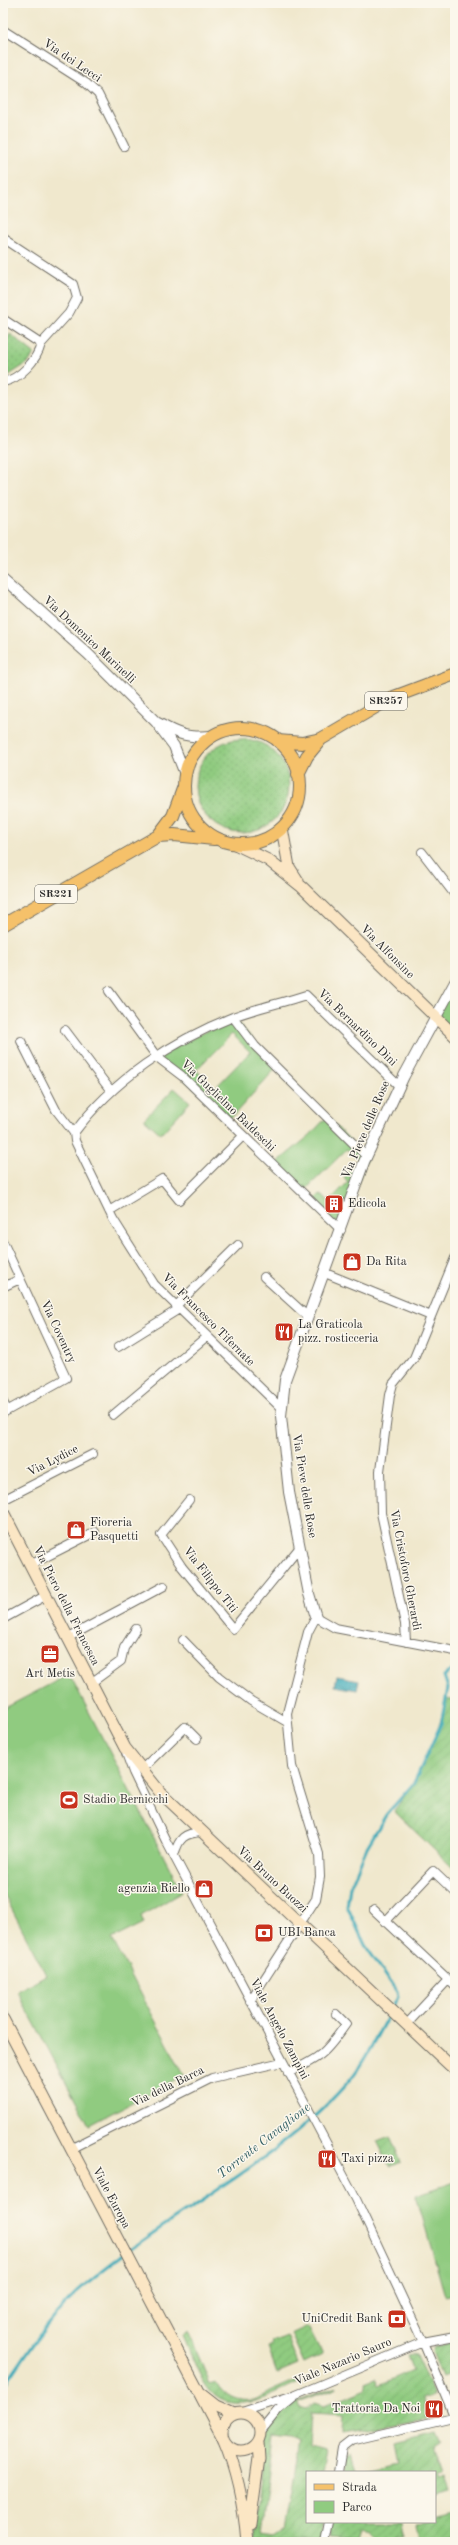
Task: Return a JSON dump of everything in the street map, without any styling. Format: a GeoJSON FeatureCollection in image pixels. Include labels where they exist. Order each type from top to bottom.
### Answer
{"type":"FeatureCollection","features":[{"type":"Feature","properties":{"kind":"main road","name":"SR257"},"geometry":{"type":"LineString","coordinates":[[278,741],[302,743],[321,739],[391,698],[455,674]]}},
{"type":"Feature","properties":{"kind":"main road"},"geometry":{"type":"LineString","coordinates":[[232,729],[246,729],[261,732],[278,741],[291,756],[298,774],[298,798],[292,814],[282,828],[264,840],[235,844],[222,840],[201,828],[192,815],[186,802],[184,779],[193,755],[200,746],[213,736],[232,729]]}},
{"type":"Feature","properties":{"kind":"main road","name":"SR257"},"geometry":{"type":"LineString","coordinates":[[298,774],[307,756],[321,739]]}},
{"type":"Feature","properties":{"kind":"main road","name":"SR221"},"geometry":{"type":"LineString","coordinates":[[3,926],[110,862],[158,836],[173,816],[184,779]]}},
{"type":"Feature","properties":{"kind":"main road","name":"Via Alfonsine"},"geometry":{"type":"LineString","coordinates":[[282,828],[289,867],[302,887]]}},
{"type":"Feature","properties":{"kind":"main road","name":"SR221"},"geometry":{"type":"LineString","coordinates":[[158,836],[174,835],[222,840]]}},
{"type":"Feature","properties":{"kind":"main road","name":"Via Alfonsine"},"geometry":{"type":"LineString","coordinates":[[235,844],[268,860],[302,887],[455,1036]]}},
{"type":"Feature","properties":{"kind":"main road","name":"Via Piero della Francesca"},"geometry":{"type":"LineString","coordinates":[[3,1512],[106,1712]]}},
{"type":"Feature","properties":{"kind":"main road","name":"Via Bruno Buozzi"},"geometry":{"type":"LineString","coordinates":[[106,1712],[125,1748],[141,1770],[202,1832],[455,2070]]}},
{"type":"Feature","properties":{"kind":"main road","name":"Viale Europa"},"geometry":{"type":"LineString","coordinates":[[3,2019],[196,2389]]}},
{"type":"Feature","properties":{"kind":"main road"},"geometry":{"type":"LineString","coordinates":[[196,2389],[208,2401],[237,2413],[254,2417],[261,2431],[258,2443],[259,2458],[248,2542]]}},
{"type":"Feature","properties":{"kind":"main road"},"geometry":{"type":"LineString","coordinates":[[196,2389],[223,2438],[234,2464],[240,2485],[248,2542]]}},
{"type":"Feature","properties":{"kind":"main road"},"geometry":{"type":"LineString","coordinates":[[237,2413],[225,2421],[223,2438],[230,2448],[242,2451],[248,2450],[258,2443]]}},
{"type":"Feature","properties":{"kind":"street","name":"Via dei Lecci"},"geometry":{"type":"LineString","coordinates":[[3,30],[86,83],[98,94],[124,146]]}},
{"type":"Feature","properties":{"kind":"street"},"geometry":{"type":"LineString","coordinates":[[3,238],[73,284],[77,298],[56,328],[41,344],[34,362],[8,381],[3,382]]}},
{"type":"Feature","properties":{"kind":"street"},"geometry":{"type":"LineString","coordinates":[[3,319],[41,344]]}},
{"type":"Feature","properties":{"kind":"street","name":"Via Domenico Marinelli"},"geometry":{"type":"LineString","coordinates":[[3,578],[88,654],[156,722]]}},
{"type":"Feature","properties":{"kind":"street"},"geometry":{"type":"LineString","coordinates":[[156,722],[180,735],[194,738],[213,736]]}},
{"type":"Feature","properties":{"kind":"street"},"geometry":{"type":"LineString","coordinates":[[156,722],[174,746],[184,779]]}},
{"type":"Feature","properties":{"kind":"street"},"geometry":{"type":"LineString","coordinates":[[422,852],[455,895]]}},
{"type":"Feature","properties":{"kind":"street","name":"Via Pieve delle Rose"},"geometry":{"type":"LineString","coordinates":[[316,1617],[289,1492],[282,1410],[285,1380],[367,1157],[399,1086],[455,982]]}},
{"type":"Feature","properties":{"kind":"street","name":"Via Guglielmo Baldeschi"},"geometry":{"type":"LineString","coordinates":[[109,991],[157,1057],[182,1076],[341,1230]]}},
{"type":"Feature","properties":{"kind":"street","name":"Via Bernardino Dini"},"geometry":{"type":"LineString","coordinates":[[74,1133],[111,1091],[176,1045],[233,1017],[306,995],[399,1086]]}},
{"type":"Feature","properties":{"kind":"street"},"geometry":{"type":"LineString","coordinates":[[233,1017],[255,1046],[367,1157]]}},
{"type":"Feature","properties":{"kind":"street"},"geometry":{"type":"LineString","coordinates":[[65,1030],[111,1091]]}},
{"type":"Feature","properties":{"kind":"street"},"geometry":{"type":"LineString","coordinates":[[21,1041],[56,1110],[74,1133]]}},
{"type":"Feature","properties":{"kind":"street","name":"Via Francesco Tifernate"},"geometry":{"type":"LineString","coordinates":[[74,1133],[75,1142],[109,1211],[154,1284],[206,1337],[282,1410]]}},
{"type":"Feature","properties":{"kind":"street"},"geometry":{"type":"LineString","coordinates":[[109,1211],[162,1179],[179,1200],[243,1136]]}},
{"type":"Feature","properties":{"kind":"street","name":"Via Coventry"},"geometry":{"type":"LineString","coordinates":[[3,1242],[66,1378],[5,1412],[3,1402]]}},
{"type":"Feature","properties":{"kind":"street"},"geometry":{"type":"LineString","coordinates":[[118,1347],[178,1308],[238,1245]]}},
{"type":"Feature","properties":{"kind":"street","name":"Via Cristoforo Gherardi"},"geometry":{"type":"LineString","coordinates":[[406,1642],[405,1624],[381,1513],[380,1471],[393,1384],[414,1358],[455,1258]]}},
{"type":"Feature","properties":{"kind":"street"},"geometry":{"type":"LineString","coordinates":[[325,1273],[431,1316]]}},
{"type":"Feature","properties":{"kind":"street"},"geometry":{"type":"LineString","coordinates":[[264,1277],[308,1317]]}},
{"type":"Feature","properties":{"kind":"street"},"geometry":{"type":"LineString","coordinates":[[3,1287],[20,1279]]}},
{"type":"Feature","properties":{"kind":"street"},"geometry":{"type":"LineString","coordinates":[[113,1414],[206,1337]]}},
{"type":"Feature","properties":{"kind":"street","name":"Via Lydice"},"geometry":{"type":"LineString","coordinates":[[3,1500],[93,1454]]}},
{"type":"Feature","properties":{"kind":"street","name":"Via Filippo Titi"},"geometry":{"type":"LineString","coordinates":[[189,1500],[161,1535],[182,1567],[233,1629],[300,1546]]}},
{"type":"Feature","properties":{"kind":"street"},"geometry":{"type":"LineString","coordinates":[[30,1565],[95,1532]]}},
{"type":"Feature","properties":{"kind":"street"},"geometry":{"type":"LineString","coordinates":[[67,1638],[164,1586]]}},
{"type":"Feature","properties":{"kind":"street"},"geometry":{"type":"LineString","coordinates":[[3,1619],[45,1596]]}},
{"type":"Feature","properties":{"kind":"street"},"geometry":{"type":"LineString","coordinates":[[250,2001],[301,1925],[316,1899],[320,1877],[319,1854],[292,1766],[287,1722],[288,1708],[308,1632],[316,1617],[335,1628],[455,1651]]}},
{"type":"Feature","properties":{"kind":"street"},"geometry":{"type":"LineString","coordinates":[[91,1683],[121,1661],[124,1648],[136,1629]]}},
{"type":"Feature","properties":{"kind":"street"},"geometry":{"type":"LineString","coordinates":[[183,1640],[219,1677],[251,1701],[287,1722]]}},
{"type":"Feature","properties":{"kind":"street"},"geometry":{"type":"LineString","coordinates":[[141,1770],[185,1727],[197,1739]]}},
{"type":"Feature","properties":{"kind":"street","name":"Viale Angelo Zampini"},"geometry":{"type":"LineString","coordinates":[[125,1748],[133,1772],[174,1855],[288,2074],[356,2200],[423,2342],[454,2418]]}},
{"type":"Feature","properties":{"kind":"street"},"geometry":{"type":"LineString","coordinates":[[174,1855],[181,1837],[192,1832],[202,1832]]}},
{"type":"Feature","properties":{"kind":"street"},"geometry":{"type":"LineString","coordinates":[[385,1922],[433,1871],[455,1892]]}},
{"type":"Feature","properties":{"kind":"street"},"geometry":{"type":"LineString","coordinates":[[374,1910],[385,1922],[455,1986]]}},
{"type":"Feature","properties":{"kind":"street"},"geometry":{"type":"LineString","coordinates":[[406,2025],[448,1980]]}},
{"type":"Feature","properties":{"kind":"street"},"geometry":{"type":"LineString","coordinates":[[288,2074],[319,2058],[327,2051],[346,2024],[336,2014]]}},
{"type":"Feature","properties":{"kind":"street","name":"Via della Barca"},"geometry":{"type":"LineString","coordinates":[[70,2149],[212,2078],[282,2062]]}},
{"type":"Feature","properties":{"kind":"street","name":"Viale Nazario Sauro"},"geometry":{"type":"LineString","coordinates":[[261,2431],[278,2410],[296,2395],[423,2342],[455,2336]]}},
{"type":"Feature","properties":{"kind":"street"},"geometry":{"type":"LineString","coordinates":[[237,2413],[296,2395]]}},
{"type":"Feature","properties":{"kind":"street"},"geometry":{"type":"LineString","coordinates":[[338,2471],[342,2448],[351,2440],[454,2418]]}},
{"type":"Feature","properties":{"kind":"street"},"geometry":{"type":"LineString","coordinates":[[325,2542],[329,2523]]}},
{"type":"Feature","properties":{"kind":"green space"},"geometry":{"type":"Polygon","coordinates":[[[10,334],[34,353],[29,362],[3,379],[3,345],[10,334]]]}},
{"type":"Feature","properties":{"kind":"green space"},"geometry":{"type":"Polygon","coordinates":[[[242,739],[260,742],[275,753],[286,768],[289,786],[286,804],[275,819],[260,830],[242,833],[224,830],[209,819],[198,804],[195,786],[198,768],[209,753],[224,742],[242,739]]]}},
{"type":"Feature","properties":{"kind":"green space"},"geometry":{"type":"Polygon","coordinates":[[[449,992],[455,998],[455,1036],[435,1018],[449,992]]]}},
{"type":"Feature","properties":{"kind":"green space"},"geometry":{"type":"Polygon","coordinates":[[[233,1017],[277,1067],[231,1118],[157,1057],[233,1017]],[[232,1034],[196,1070],[215,1088],[250,1052],[232,1034]]]}},
{"type":"Feature","properties":{"kind":"green space"},"geometry":{"type":"Polygon","coordinates":[[[174,1088],[190,1102],[161,1134],[144,1119],[174,1088]]]}},
{"type":"Feature","properties":{"kind":"green space"},"geometry":{"type":"Polygon","coordinates":[[[327,1117],[367,1157],[341,1230],[312,1202],[320,1194],[329,1201],[348,1182],[344,1177],[359,1160],[347,1149],[302,1193],[274,1165],[309,1136],[327,1117]]]}},
{"type":"Feature","properties":{"kind":"green space","name":"Stadio Bernicchi"},"geometry":{"type":"Polygon","coordinates":[[[66,1676],[72,1679],[182,1892],[141,1916],[144,1923],[112,1939],[184,2075],[89,2125],[17,1991],[46,1975],[3,1892],[3,1709],[66,1676]]]}},
{"type":"Feature","properties":{"kind":"green space"},"geometry":{"type":"Polygon","coordinates":[[[446,1699],[455,1701],[455,1870],[394,1811],[412,1785],[433,1743],[446,1699]]]}},
{"type":"Feature","properties":{"kind":"green space"},"geometry":{"type":"Polygon","coordinates":[[[390,2136],[401,2162],[390,2167],[377,2141],[390,2136]]]}},
{"type":"Feature","properties":{"kind":"green space"},"geometry":{"type":"Polygon","coordinates":[[[455,2182],[455,2293],[445,2296],[416,2195],[455,2182]]]}},
{"type":"Feature","properties":{"kind":"green space"},"geometry":{"type":"Polygon","coordinates":[[[308,2326],[322,2354],[304,2363],[291,2334],[308,2326]]]}},
{"type":"Feature","properties":{"kind":"green space"},"geometry":{"type":"Polygon","coordinates":[[[188,2331],[210,2384],[217,2382],[223,2391],[236,2399],[253,2400],[301,2379],[303,2381],[256,2401],[231,2403],[220,2399],[210,2391],[198,2372],[183,2336],[188,2331]]]}},
{"type":"Feature","properties":{"kind":"green space"},"geometry":{"type":"Polygon","coordinates":[[[287,2336],[298,2364],[277,2373],[268,2348],[271,2347],[272,2342],[287,2336]]]}},
{"type":"Feature","properties":{"kind":"green space"},"geometry":{"type":"Polygon","coordinates":[[[455,2341],[455,2372],[442,2376],[432,2352],[434,2347],[455,2341]]]}},
{"type":"Feature","properties":{"kind":"green space"},"geometry":{"type":"Polygon","coordinates":[[[407,2355],[416,2355],[434,2395],[422,2399],[427,2419],[343,2433],[344,2415],[311,2413],[309,2447],[325,2451],[321,2471],[306,2471],[306,2523],[325,2525],[321,2542],[254,2542],[265,2436],[271,2425],[289,2404],[336,2386],[336,2388],[298,2402],[299,2407],[307,2409],[314,2403],[324,2406],[367,2389],[366,2383],[376,2379],[379,2385],[413,2370],[407,2355]],[[273,2435],[261,2536],[273,2538],[282,2532],[297,2440],[290,2437],[273,2435]]]}},
{"type":"Feature","properties":{"kind":"green space"},"geometry":{"type":"Polygon","coordinates":[[[436,2432],[441,2443],[435,2447],[444,2472],[439,2473],[441,2478],[446,2476],[451,2493],[436,2497],[436,2471],[359,2471],[402,2461],[398,2442],[436,2432]]]}},
{"type":"Feature","properties":{"kind":"green space"},"geometry":{"type":"Polygon","coordinates":[[[349,2452],[355,2471],[342,2471],[345,2455],[349,2452]]]}},
{"type":"Feature","properties":{"kind":"green space"},"geometry":{"type":"Polygon","coordinates":[[[455,2514],[455,2538],[436,2542],[413,2542],[418,2540],[415,2524],[436,2523],[436,2519],[455,2514]]]}},
{"type":"Feature","properties":{"kind":"green space"},"geometry":{"type":"Polygon","coordinates":[[[334,2523],[399,2523],[401,2536],[394,2537],[394,2542],[381,2542],[380,2538],[374,2540],[368,2533],[361,2531],[358,2542],[330,2540],[334,2523]]]}},
{"type":"Feature","properties":{"kind":"water"},"geometry":{"type":"Polygon","coordinates":[[[337,1676],[359,1680],[357,1690],[335,1686],[337,1676]]]}},
{"type":"Feature","properties":{"kind":"waterway","name":"Torrente Cavaglione"},"geometry":{"type":"LineString","coordinates":[[393,2007],[398,1997],[397,1992],[365,1945],[347,1906],[350,1887],[367,1847],[386,1815],[414,1783],[441,1724],[448,1688],[444,1676],[455,1667]]}},
{"type":"Feature","properties":{"kind":"waterway","name":"Torrente Cavaglione"},"geometry":{"type":"LineString","coordinates":[[3,2388],[29,2349],[57,2312],[79,2290],[147,2237],[256,2163],[323,2109],[357,2070],[390,2012]]}},
{"type":"Feature","properties":{"kind":"place","name":"Edicola"},"geometry":{"type":"Point","coordinates":[334,1204]}},
{"type":"Feature","properties":{"kind":"place","name":"Da Rita"},"geometry":{"type":"Point","coordinates":[352,1262]}},
{"type":"Feature","properties":{"kind":"place","name":"La Graticola pizz. rosticceria"},"geometry":{"type":"Point","coordinates":[284,1332]}},
{"type":"Feature","properties":{"kind":"place","name":"Fioreria Pasquetti"},"geometry":{"type":"Point","coordinates":[76,1530]}},
{"type":"Feature","properties":{"kind":"place","name":"Art Metis"},"geometry":{"type":"Point","coordinates":[50,1654]}},
{"type":"Feature","properties":{"kind":"place","name":"Stadio Bernicchi"},"geometry":{"type":"Point","coordinates":[69,1800]}},
{"type":"Feature","properties":{"kind":"place","name":"agenzia Riello"},"geometry":{"type":"Point","coordinates":[204,1889]}},
{"type":"Feature","properties":{"kind":"place","name":"UBI Banca"},"geometry":{"type":"Point","coordinates":[264,1933]}},
{"type":"Feature","properties":{"kind":"place","name":"Taxi pizza"},"geometry":{"type":"Point","coordinates":[327,2159]}},
{"type":"Feature","properties":{"kind":"place","name":"UniCredit Bank"},"geometry":{"type":"Point","coordinates":[397,2319]}},
{"type":"Feature","properties":{"kind":"place","name":"Trattoria Da Noi"},"geometry":{"type":"Point","coordinates":[434,2409]}}]}
